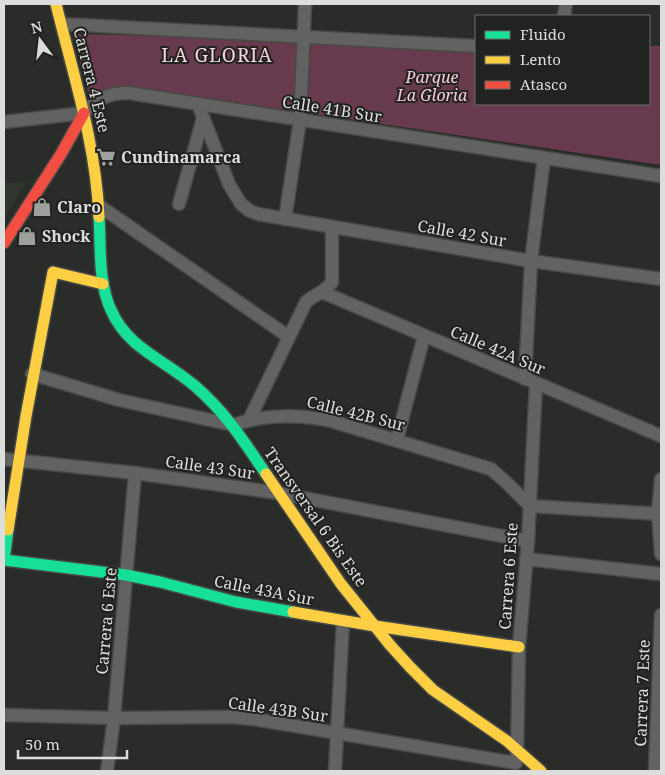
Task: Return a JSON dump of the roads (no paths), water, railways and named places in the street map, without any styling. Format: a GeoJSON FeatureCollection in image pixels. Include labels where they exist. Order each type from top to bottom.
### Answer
{"type":"FeatureCollection","features":[{"type":"Feature","properties":{"kind":"street","name":"Carrera 4 Este"},"geometry":{"type":"LineString","coordinates":[[56,4],[93,156],[98,188],[103,284]]}},
{"type":"Feature","properties":{"kind":"street"},"geometry":{"type":"LineString","coordinates":[[285,219],[300,120],[305,4]]}},
{"type":"Feature","properties":{"kind":"street"},"geometry":{"type":"LineString","coordinates":[[62,24],[475,46]]}},
{"type":"Feature","properties":{"kind":"street","name":"Calle 41B Sur"},"geometry":{"type":"LineString","coordinates":[[4,122],[84,113],[92,104],[114,94],[130,94],[661,176]]}},
{"type":"Feature","properties":{"kind":"street"},"geometry":{"type":"LineString","coordinates":[[178,204],[203,118],[198,104]]}},
{"type":"Feature","properties":{"kind":"street"},"geometry":{"type":"LineString","coordinates":[[4,243],[61,154],[84,113]]}},
{"type":"Feature","properties":{"kind":"street","name":"Calle 42 Sur"},"geometry":{"type":"LineString","coordinates":[[203,118],[234,194],[250,211],[258,214],[531,261],[661,280]]}},
{"type":"Feature","properties":{"kind":"street","name":"Carrera 6 Este"},"geometry":{"type":"LineString","coordinates":[[516,767],[519,647],[530,506],[531,261],[544,158]]}},
{"type":"Feature","properties":{"kind":"street"},"geometry":{"type":"LineString","coordinates":[[98,205],[289,337]]}},
{"type":"Feature","properties":{"kind":"street"},"geometry":{"type":"LineString","coordinates":[[249,420],[306,302],[312,296],[322,292],[332,282],[332,227]]}},
{"type":"Feature","properties":{"kind":"street"},"geometry":{"type":"LineString","coordinates":[[4,560],[32,374],[53,272],[103,284]]}},
{"type":"Feature","properties":{"kind":"street","name":"Transversal 6 Bis Este"},"geometry":{"type":"LineString","coordinates":[[103,284],[114,316],[125,333],[134,343],[193,384],[220,409],[233,425],[278,494],[341,584],[410,667],[433,690],[517,749],[540,771]]}},
{"type":"Feature","properties":{"kind":"street","name":"Calle 42A Sur"},"geometry":{"type":"LineString","coordinates":[[322,292],[661,436]]}},
{"type":"Feature","properties":{"kind":"street"},"geometry":{"type":"LineString","coordinates":[[397,440],[424,336]]}},
{"type":"Feature","properties":{"kind":"street","name":"Calle 42B Sur"},"geometry":{"type":"LineString","coordinates":[[32,374],[119,400],[233,425],[249,420],[286,415],[308,416],[331,421],[490,469],[530,506]]}},
{"type":"Feature","properties":{"kind":"street","name":"Calle 43 Sur"},"geometry":{"type":"LineString","coordinates":[[4,459],[135,473],[278,494],[528,541]]}},
{"type":"Feature","properties":{"kind":"street","name":"Carrera 6 Este"},"geometry":{"type":"LineString","coordinates":[[108,771],[135,473]]}},
{"type":"Feature","properties":{"kind":"street"},"geometry":{"type":"LineString","coordinates":[[661,479],[661,554]]}},
{"type":"Feature","properties":{"kind":"street"},"geometry":{"type":"LineString","coordinates":[[530,506],[660,514]]}},
{"type":"Feature","properties":{"kind":"street"},"geometry":{"type":"LineString","coordinates":[[526,559],[661,574]]}},
{"type":"Feature","properties":{"kind":"street","name":"Calle 43A Sur"},"geometry":{"type":"LineString","coordinates":[[4,560],[126,575],[236,602],[343,621],[519,647]]}},
{"type":"Feature","properties":{"kind":"street","name":"Carrera 7 Este"},"geometry":{"type":"LineString","coordinates":[[655,771],[661,615]]}},
{"type":"Feature","properties":{"kind":"street"},"geometry":{"type":"LineString","coordinates":[[335,771],[343,621]]}},
{"type":"Feature","properties":{"kind":"street","name":"Calle 43B Sur"},"geometry":{"type":"LineString","coordinates":[[4,715],[114,718],[230,717],[279,723],[516,767]]}},
{"type":"Feature","properties":{"kind":"place","name":"Cundinamarca"},"geometry":{"type":"Point","coordinates":[106,157]}},
{"type":"Feature","properties":{"kind":"place","name":"Claro"},"geometry":{"type":"Point","coordinates":[42,207]}},
{"type":"Feature","properties":{"kind":"place","name":"Shock"},"geometry":{"type":"Point","coordinates":[27,236]}},
{"type":"Feature","properties":{"kind":"district","name":"LA GLORIA"},"geometry":{"type":"Point","coordinates":[217,55]}},
{"type":"Feature","properties":{"kind":"park label","name":"Parque La Gloria"},"geometry":{"type":"Point","coordinates":[432,86]}}]}
